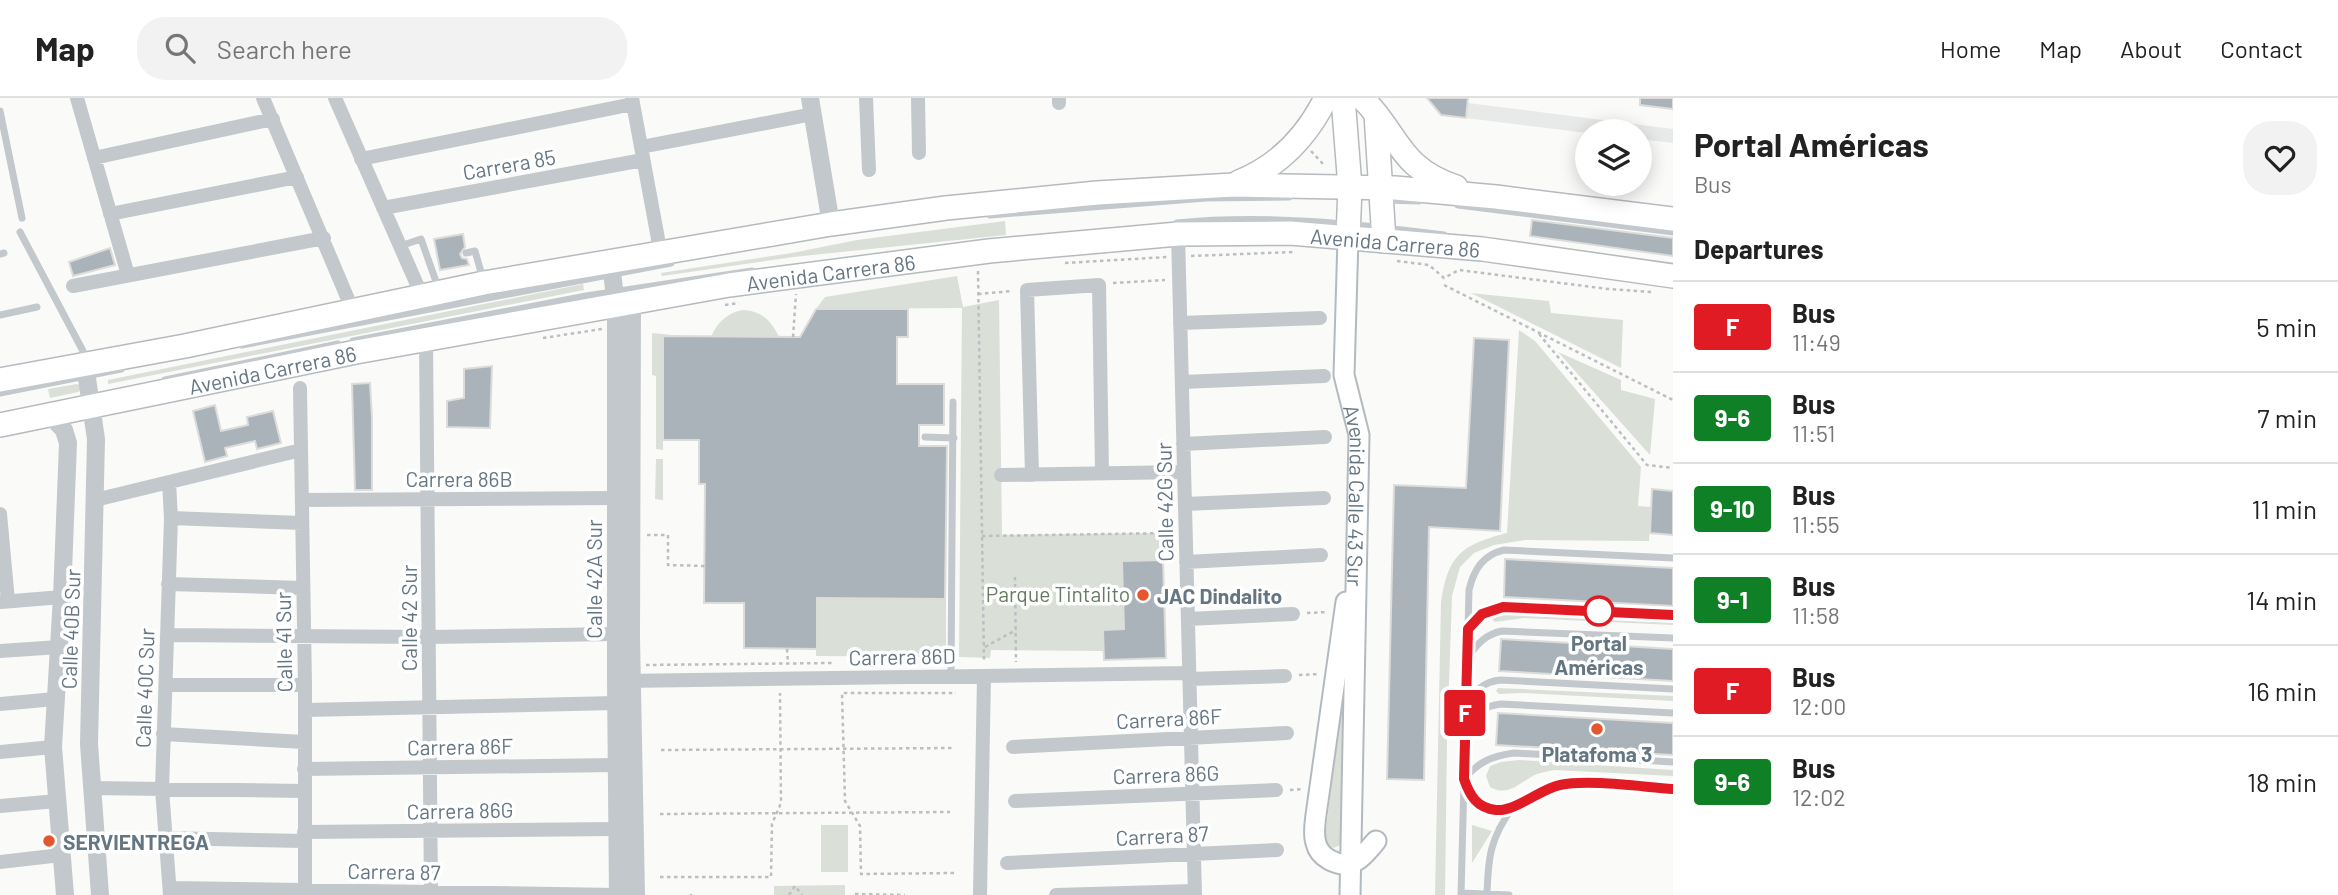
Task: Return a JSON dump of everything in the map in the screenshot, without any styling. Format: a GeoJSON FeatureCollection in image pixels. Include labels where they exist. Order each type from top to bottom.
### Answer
{"type":"FeatureCollection","features":[{"type":"Feature","properties":{"kind":"main road"},"geometry":{"type":"LineString","coordinates":[[1233,185],[1261,172],[1290,150],[1317,116],[1326,98]]}},
{"type":"Feature","properties":{"kind":"main road","name":"Avenida Calle 43 Sur"},"geometry":{"type":"LineString","coordinates":[[1343,98],[1361,195],[1383,234]]}},
{"type":"Feature","properties":{"kind":"main road"},"geometry":{"type":"LineString","coordinates":[[1371,102],[1396,144],[1418,168],[1446,184],[1496,197]]}},
{"type":"Feature","properties":{"kind":"main road","name":"Avenida Calle 43 Sur"},"geometry":{"type":"LineString","coordinates":[[1350,895],[1360,511],[1359,435],[1344,375],[1348,231],[1361,195],[1371,102]]}},
{"type":"Feature","properties":{"kind":"main road","name":"Avenida Carrera 86"},"geometry":{"type":"LineString","coordinates":[[0,425],[50,415],[90,399],[426,340],[617,288],[670,258],[831,224],[946,208],[1097,193],[1233,185],[1361,195],[1496,197],[1673,219]]}},
{"type":"Feature","properties":{"kind":"main road","name":"Avenida Carrera 86"},"geometry":{"type":"LineString","coordinates":[[0,380],[86,370],[484,283],[617,288],[729,285],[921,259],[1252,232],[1348,231],[1383,234],[1673,276]]}},
{"type":"Feature","properties":{"kind":"main road"},"geometry":{"type":"LineString","coordinates":[[1360,511],[1314,833],[1318,848],[1327,859],[1334,862],[1351,863],[1365,854],[1376,841]]}},
{"type":"Feature","properties":{"kind":"street"},"geometry":{"type":"LineString","coordinates":[[77,98],[128,275]]}},
{"type":"Feature","properties":{"kind":"street"},"geometry":{"type":"LineString","coordinates":[[263,98],[354,311]]}},
{"type":"Feature","properties":{"kind":"street"},"geometry":{"type":"LineString","coordinates":[[336,98],[400,246],[431,295]]}},
{"type":"Feature","properties":{"kind":"street"},"geometry":{"type":"LineString","coordinates":[[866,98],[869,170]]}},
{"type":"Feature","properties":{"kind":"street"},"geometry":{"type":"LineString","coordinates":[[918,98],[919,153]]}},
{"type":"Feature","properties":{"kind":"street"},"geometry":{"type":"LineString","coordinates":[[361,159],[632,101],[642,154],[670,258]]}},
{"type":"Feature","properties":{"kind":"street"},"geometry":{"type":"LineString","coordinates":[[811,106],[831,224]]}},
{"type":"Feature","properties":{"kind":"street","name":"Carrera 85"},"geometry":{"type":"LineString","coordinates":[[383,208],[642,154],[811,106]]}},
{"type":"Feature","properties":{"kind":"street"},"geometry":{"type":"LineString","coordinates":[[94,158],[273,119]]}},
{"type":"Feature","properties":{"kind":"street"},"geometry":{"type":"LineString","coordinates":[[110,214],[297,177]]}},
{"type":"Feature","properties":{"kind":"street"},"geometry":{"type":"LineString","coordinates":[[73,286],[324,238]]}},
{"type":"Feature","properties":{"kind":"street","name":"Calle 42G Sur"},"geometry":{"type":"LineString","coordinates":[[1176,238],[1194,893]]}},
{"type":"Feature","properties":{"kind":"street"},"geometry":{"type":"LineString","coordinates":[[1032,475],[1027,290],[1099,285],[1102,473]]}},
{"type":"Feature","properties":{"kind":"street","name":"Calle 42A Sur"},"geometry":{"type":"LineString","coordinates":[[617,288],[616,634],[624,681],[616,703],[618,895]]}},
{"type":"Feature","properties":{"kind":"street","name":"Calle 42A Sur"},"geometry":{"type":"LineString","coordinates":[[617,288],[624,681],[636,895]]}},
{"type":"Feature","properties":{"kind":"street"},"geometry":{"type":"LineString","coordinates":[[1180,323],[1320,318]]}},
{"type":"Feature","properties":{"kind":"street","name":"Calle 42 Sur"},"geometry":{"type":"LineString","coordinates":[[426,340],[431,894]]}},
{"type":"Feature","properties":{"kind":"street","name":"Calle 40B Sur"},"geometry":{"type":"LineString","coordinates":[[86,370],[96,439],[89,744],[100,895]]}},
{"type":"Feature","properties":{"kind":"street"},"geometry":{"type":"LineString","coordinates":[[1182,382],[1324,376]]}},
{"type":"Feature","properties":{"kind":"street","name":"Calle 41 Sur"},"geometry":{"type":"LineString","coordinates":[[300,388],[305,893]]}},
{"type":"Feature","properties":{"kind":"street","name":"Calle 40B Sur"},"geometry":{"type":"LineString","coordinates":[[50,415],[64,430],[68,443],[53,747],[65,895]]}},
{"type":"Feature","properties":{"kind":"street"},"geometry":{"type":"LineString","coordinates":[[1183,444],[1325,437]]}},
{"type":"Feature","properties":{"kind":"street"},"geometry":{"type":"LineString","coordinates":[[95,500],[301,450]]}},
{"type":"Feature","properties":{"kind":"street"},"geometry":{"type":"LineString","coordinates":[[1001,475],[1184,472]]}},
{"type":"Feature","properties":{"kind":"street","name":"Calle 40C Sur"},"geometry":{"type":"LineString","coordinates":[[169,482],[171,518],[162,789],[170,892]]}},
{"type":"Feature","properties":{"kind":"street","name":"Carrera 86B"},"geometry":{"type":"LineString","coordinates":[[302,500],[616,498]]}},
{"type":"Feature","properties":{"kind":"street"},"geometry":{"type":"LineString","coordinates":[[1185,503],[1324,498]]}},
{"type":"Feature","properties":{"kind":"street"},"geometry":{"type":"LineString","coordinates":[[0,514],[4,601],[62,591],[77,575],[94,584]]}},
{"type":"Feature","properties":{"kind":"street"},"geometry":{"type":"LineString","coordinates":[[171,518],[302,523]]}},
{"type":"Feature","properties":{"kind":"street"},"geometry":{"type":"LineString","coordinates":[[1186,562],[1321,555]]}},
{"type":"Feature","properties":{"kind":"street"},"geometry":{"type":"LineString","coordinates":[[168,584],[303,588]]}},
{"type":"Feature","properties":{"kind":"street"},"geometry":{"type":"LineString","coordinates":[[1188,619],[1293,614]]}},
{"type":"Feature","properties":{"kind":"street"},"geometry":{"type":"LineString","coordinates":[[168,635],[429,637],[616,634]]}},
{"type":"Feature","properties":{"kind":"street"},"geometry":{"type":"LineString","coordinates":[[0,651],[59,647]]}},
{"type":"Feature","properties":{"kind":"street","name":"Carrera 86D"},"geometry":{"type":"LineString","coordinates":[[624,681],[951,676],[1285,676]]}},
{"type":"Feature","properties":{"kind":"street"},"geometry":{"type":"LineString","coordinates":[[980,895],[984,676]]}},
{"type":"Feature","properties":{"kind":"street"},"geometry":{"type":"LineString","coordinates":[[166,685],[305,685]]}},
{"type":"Feature","properties":{"kind":"street"},"geometry":{"type":"LineString","coordinates":[[0,704],[55,699]]}},
{"type":"Feature","properties":{"kind":"street"},"geometry":{"type":"LineString","coordinates":[[305,710],[616,703]]}},
{"type":"Feature","properties":{"kind":"street","name":"Carrera 86F"},"geometry":{"type":"LineString","coordinates":[[1013,747],[1287,733]]}},
{"type":"Feature","properties":{"kind":"street"},"geometry":{"type":"LineString","coordinates":[[163,734],[304,742]]}},
{"type":"Feature","properties":{"kind":"street"},"geometry":{"type":"LineString","coordinates":[[0,752],[53,747]]}},
{"type":"Feature","properties":{"kind":"street","name":"Carrera 86F"},"geometry":{"type":"LineString","coordinates":[[304,769],[617,765]]}},
{"type":"Feature","properties":{"kind":"street"},"geometry":{"type":"LineString","coordinates":[[91,788],[304,791]]}},
{"type":"Feature","properties":{"kind":"street","name":"Carrera 86G"},"geometry":{"type":"LineString","coordinates":[[1014,801],[1276,790]]}},
{"type":"Feature","properties":{"kind":"street"},"geometry":{"type":"LineString","coordinates":[[0,806],[57,802]]}},
{"type":"Feature","properties":{"kind":"street","name":"Carrera 86G"},"geometry":{"type":"LineString","coordinates":[[167,838],[617,829]]}},
{"type":"Feature","properties":{"kind":"street","name":"Carrera 87"},"geometry":{"type":"LineString","coordinates":[[1007,863],[1277,850]]}},
{"type":"Feature","properties":{"kind":"street"},"geometry":{"type":"LineString","coordinates":[[0,862],[61,855]]}},
{"type":"Feature","properties":{"kind":"street","name":"Carrera 87"},"geometry":{"type":"LineString","coordinates":[[170,892],[618,895]]}},
{"type":"Feature","properties":{"kind":"street"},"geometry":{"type":"LineString","coordinates":[[1056,895],[1194,893]]}},
{"type":"Feature","properties":{"kind":"lane"},"geometry":{"type":"LineString","coordinates":[[0,111],[22,218]]}},
{"type":"Feature","properties":{"kind":"lane"},"geometry":{"type":"LineString","coordinates":[[1361,195],[1432,202]]}},
{"type":"Feature","properties":{"kind":"lane"},"geometry":{"type":"LineString","coordinates":[[985,215],[1206,198],[1299,197]]}},
{"type":"Feature","properties":{"kind":"lane"},"geometry":{"type":"LineString","coordinates":[[1453,204],[1673,232]]}},
{"type":"Feature","properties":{"kind":"lane"},"geometry":{"type":"LineString","coordinates":[[20,232],[83,351],[86,370]]}},
{"type":"Feature","properties":{"kind":"lane"},"geometry":{"type":"LineString","coordinates":[[1383,234],[1447,235]]}},
{"type":"Feature","properties":{"kind":"lane"},"geometry":{"type":"LineString","coordinates":[[400,246],[421,239],[429,262],[431,295]]}},
{"type":"Feature","properties":{"kind":"lane"},"geometry":{"type":"LineString","coordinates":[[466,253],[475,251],[484,283]]}},
{"type":"Feature","properties":{"kind":"lane"},"geometry":{"type":"LineString","coordinates":[[429,262],[438,260]]}},
{"type":"Feature","properties":{"kind":"lane"},"geometry":{"type":"LineString","coordinates":[[228,348],[617,288],[755,270]]}},
{"type":"Feature","properties":{"kind":"lane"},"geometry":{"type":"LineString","coordinates":[[159,381],[617,288]]}},
{"type":"Feature","properties":{"kind":"lane"},"geometry":{"type":"LineString","coordinates":[[0,315],[37,307]]}},
{"type":"Feature","properties":{"kind":"lane"},"geometry":{"type":"LineString","coordinates":[[0,393],[86,370],[131,367]]}},
{"type":"Feature","properties":{"kind":"lane"},"geometry":{"type":"LineString","coordinates":[[951,676],[954,402]]}},
{"type":"Feature","properties":{"kind":"lane"},"geometry":{"type":"LineString","coordinates":[[0,416],[25,411]]}},
{"type":"Feature","properties":{"kind":"lane"},"geometry":{"type":"LineString","coordinates":[[925,437],[954,438]]}},
{"type":"Feature","properties":{"kind":"lane"},"geometry":{"type":"LineString","coordinates":[[1509,895],[1461,894],[1469,590],[1472,575],[1480,562],[1491,553],[1504,550],[1673,558]]}},
{"type":"Feature","properties":{"kind":"lane"},"geometry":{"type":"LineString","coordinates":[[1468,629],[1482,614],[1503,607],[1673,615]]}},
{"type":"Feature","properties":{"kind":"lane"},"geometry":{"type":"LineString","coordinates":[[1467,660],[1483,639],[1502,631],[1673,638]]}},
{"type":"Feature","properties":{"kind":"lane"},"geometry":{"type":"LineString","coordinates":[[1466,705],[1481,686],[1500,680],[1673,689]]}},
{"type":"Feature","properties":{"kind":"lane"},"geometry":{"type":"LineString","coordinates":[[1465,732],[1480,710],[1490,705],[1673,713]]}},
{"type":"Feature","properties":{"kind":"lane"},"geometry":{"type":"LineString","coordinates":[[1464,779],[1480,762],[1498,755],[1514,753],[1673,762]]}},
{"type":"Feature","properties":{"kind":"lane"},"geometry":{"type":"LineString","coordinates":[[1464,779],[1469,794],[1476,803],[1500,811],[1542,791],[1571,783],[1673,789]]}},
{"type":"Feature","properties":{"kind":"lane"},"geometry":{"type":"LineString","coordinates":[[1487,894],[1492,842],[1513,806]]}},
{"type":"Feature","properties":{"kind":"path"},"geometry":{"type":"LineString","coordinates":[[1062,264],[1176,238],[1300,252]]}},
{"type":"Feature","properties":{"kind":"path"},"geometry":{"type":"LineString","coordinates":[[1402,262],[1429,265],[1444,278],[1459,270],[1652,292]]}},
{"type":"Feature","properties":{"kind":"path"},"geometry":{"type":"LineString","coordinates":[[968,271],[978,271],[984,676]]}},
{"type":"Feature","properties":{"kind":"path"},"geometry":{"type":"LineString","coordinates":[[1099,285],[1179,279]]}},
{"type":"Feature","properties":{"kind":"path"},"geometry":{"type":"LineString","coordinates":[[1444,285],[1673,400]]}},
{"type":"Feature","properties":{"kind":"path"},"geometry":{"type":"LineString","coordinates":[[978,294],[1027,290]]}},
{"type":"Feature","properties":{"kind":"path"},"geometry":{"type":"LineString","coordinates":[[793,337],[796,294],[807,292]]}},
{"type":"Feature","properties":{"kind":"path"},"geometry":{"type":"LineString","coordinates":[[715,307],[742,303]]}},
{"type":"Feature","properties":{"kind":"path"},"geometry":{"type":"LineString","coordinates":[[1536,331],[1647,465],[1673,468]]}},
{"type":"Feature","properties":{"kind":"path"},"geometry":{"type":"LineString","coordinates":[[982,536],[1185,533]]}},
{"type":"Feature","properties":{"kind":"path"},"geometry":{"type":"LineString","coordinates":[[646,535],[668,535],[668,565],[705,566]]}},
{"type":"Feature","properties":{"kind":"path"},"geometry":{"type":"LineString","coordinates":[[1015,577],[1016,662]]}},
{"type":"Feature","properties":{"kind":"path"},"geometry":{"type":"LineString","coordinates":[[1293,614],[1345,611]]}},
{"type":"Feature","properties":{"kind":"path"},"geometry":{"type":"LineString","coordinates":[[984,648],[1016,630]]}},
{"type":"Feature","properties":{"kind":"path"},"geometry":{"type":"LineString","coordinates":[[787,649],[788,664]]}},
{"type":"Feature","properties":{"kind":"path"},"geometry":{"type":"LineString","coordinates":[[1285,676],[1336,673]]}},
{"type":"Feature","properties":{"kind":"path"},"geometry":{"type":"LineString","coordinates":[[660,877],[771,877],[772,824],[781,803],[780,693]]}},
{"type":"Feature","properties":{"kind":"path"},"geometry":{"type":"LineString","coordinates":[[954,873],[861,874],[860,826],[845,800],[842,693],[956,693]]}},
{"type":"Feature","properties":{"kind":"path"},"geometry":{"type":"LineString","coordinates":[[662,750],[954,748]]}},
{"type":"Feature","properties":{"kind":"path"},"geometry":{"type":"LineString","coordinates":[[1276,790],[1320,788]]}},
{"type":"Feature","properties":{"kind":"path"},"geometry":{"type":"LineString","coordinates":[[660,814],[950,812]]}},
{"type":"Feature","properties":{"kind":"path"},"geometry":{"type":"LineString","coordinates":[[789,895],[794,886],[802,895]]}},
{"type":"Feature","properties":{"kind":"path"},"geometry":{"type":"LineString","coordinates":[[855,894],[905,895]]}},
{"type":"Feature","properties":{"kind":"shaded area"},"geometry":{"type":"Polygon","coordinates":[[[1468,103],[1594,119],[1575,119],[1575,132],[1466,118],[1468,103]]]}},
{"type":"Feature","properties":{"kind":"shaded area"},"geometry":{"type":"Polygon","coordinates":[[[1652,126],[1673,129],[1673,143],[1652,140],[1652,126]]]}},
{"type":"Feature","properties":{"kind":"green space"},"geometry":{"type":"Polygon","coordinates":[[[1005,221],[1006,235],[793,257],[662,276],[661,273],[857,240],[1005,221]]]}},
{"type":"Feature","properties":{"kind":"green space","name":"Parque Tintalito"},"geometry":{"type":"Polygon","coordinates":[[[957,276],[963,307],[999,300],[1002,535],[1162,533],[1163,560],[1122,562],[1124,629],[1103,630],[1104,651],[991,650],[990,658],[959,657],[962,308],[816,309],[825,297],[957,276]]]}},
{"type":"Feature","properties":{"kind":"green space"},"geometry":{"type":"Polygon","coordinates":[[[583,284],[584,290],[108,384],[108,380],[583,284]]]}},
{"type":"Feature","properties":{"kind":"green space"},"geometry":{"type":"Polygon","coordinates":[[[1471,293],[1549,301],[1551,313],[1623,320],[1621,368],[1471,293]]]}},
{"type":"Feature","properties":{"kind":"green space"},"geometry":{"type":"Polygon","coordinates":[[[744,310],[766,318],[779,337],[711,337],[724,319],[744,310]]]}},
{"type":"Feature","properties":{"kind":"green space"},"geometry":{"type":"Polygon","coordinates":[[[1519,330],[1535,341],[1641,467],[1638,506],[1651,507],[1649,541],[1525,540],[1494,545],[1474,553],[1460,567],[1452,596],[1445,895],[1435,895],[1441,603],[1448,573],[1459,554],[1478,542],[1507,533],[1519,330]]]}},
{"type":"Feature","properties":{"kind":"green space"},"geometry":{"type":"Polygon","coordinates":[[[652,333],[691,337],[663,337],[663,450],[656,449],[656,376],[652,375],[652,333]]]}},
{"type":"Feature","properties":{"kind":"green space"},"geometry":{"type":"Polygon","coordinates":[[[1558,352],[1621,380],[1621,390],[1655,399],[1650,455],[1558,352]]]}},
{"type":"Feature","properties":{"kind":"green space"},"geometry":{"type":"Polygon","coordinates":[[[77,384],[81,390],[78,392],[50,398],[48,389],[77,384]]]}},
{"type":"Feature","properties":{"kind":"green space"},"geometry":{"type":"Polygon","coordinates":[[[656,459],[663,459],[663,500],[655,499],[656,459]]]}},
{"type":"Feature","properties":{"kind":"green space"},"geometry":{"type":"Polygon","coordinates":[[[817,598],[946,599],[946,657],[816,656],[817,598]]]}},
{"type":"Feature","properties":{"kind":"green space"},"geometry":{"type":"Polygon","coordinates":[[[1509,614],[1673,621],[1673,625],[1524,618],[1495,622],[1492,619],[1494,616],[1509,614]]]}},
{"type":"Feature","properties":{"kind":"green space"},"geometry":{"type":"Polygon","coordinates":[[[1345,673],[1342,844],[1334,848],[1327,845],[1325,838],[1345,673]]]}},
{"type":"Feature","properties":{"kind":"green space"},"geometry":{"type":"Polygon","coordinates":[[[1498,688],[1673,696],[1673,701],[1499,694],[1496,691],[1498,688]]]}},
{"type":"Feature","properties":{"kind":"green space"},"geometry":{"type":"Polygon","coordinates":[[[1519,760],[1673,770],[1673,776],[1555,770],[1537,774],[1509,790],[1490,787],[1486,776],[1490,766],[1519,760]]]}},
{"type":"Feature","properties":{"kind":"green space"},"geometry":{"type":"Polygon","coordinates":[[[821,825],[848,825],[848,872],[821,872],[821,825]]]}},
{"type":"Feature","properties":{"kind":"green space"},"geometry":{"type":"Polygon","coordinates":[[[1472,825],[1492,831],[1472,863],[1472,825]]]}},
{"type":"Feature","properties":{"kind":"green space"},"geometry":{"type":"Polygon","coordinates":[[[845,885],[845,895],[774,895],[774,886],[845,885]]]}},
{"type":"Feature","properties":{"kind":"building"},"geometry":{"type":"Polygon","coordinates":[[[1427,98],[1468,98],[1466,118],[1441,115],[1427,98]]]}},
{"type":"Feature","properties":{"kind":"building"},"geometry":{"type":"Polygon","coordinates":[[[1640,98],[1673,98],[1673,109],[1640,105],[1640,98]]]}},
{"type":"Feature","properties":{"kind":"building"},"geometry":{"type":"Polygon","coordinates":[[[1532,220],[1673,238],[1673,256],[1530,236],[1532,220]]]}},
{"type":"Feature","properties":{"kind":"building"},"geometry":{"type":"Polygon","coordinates":[[[463,234],[465,247],[460,254],[467,259],[469,265],[440,270],[434,239],[463,234]]]}},
{"type":"Feature","properties":{"kind":"building"},"geometry":{"type":"Polygon","coordinates":[[[110,248],[115,265],[73,276],[69,262],[110,248]]]}},
{"type":"Feature","properties":{"kind":"building"},"geometry":{"type":"Polygon","coordinates":[[[816,309],[908,309],[908,337],[897,337],[897,384],[944,384],[944,425],[919,425],[919,446],[947,446],[945,599],[817,598],[817,649],[744,648],[744,603],[704,603],[705,484],[699,484],[699,440],[663,440],[663,336],[800,337],[816,309]]]}},
{"type":"Feature","properties":{"kind":"building"},"geometry":{"type":"Polygon","coordinates":[[[1474,338],[1509,340],[1500,531],[1429,527],[1424,780],[1387,779],[1394,485],[1466,488],[1474,338]]]}},
{"type":"Feature","properties":{"kind":"building"},"geometry":{"type":"Polygon","coordinates":[[[492,366],[490,428],[447,427],[447,401],[464,398],[464,369],[492,366]]]}},
{"type":"Feature","properties":{"kind":"building"},"geometry":{"type":"Polygon","coordinates":[[[370,383],[372,490],[355,490],[352,384],[370,383]]]}},
{"type":"Feature","properties":{"kind":"building"},"geometry":{"type":"Polygon","coordinates":[[[215,405],[221,431],[248,425],[247,417],[273,411],[281,443],[257,449],[255,441],[225,448],[227,456],[205,462],[193,411],[215,405]]]}},
{"type":"Feature","properties":{"kind":"building"},"geometry":{"type":"Polygon","coordinates":[[[1652,489],[1673,491],[1673,535],[1650,533],[1652,489]]]}},
{"type":"Feature","properties":{"kind":"building","name":"Portal Américas"},"geometry":{"type":"Polygon","coordinates":[[[1505,559],[1673,568],[1673,606],[1504,597],[1505,559]]]}},
{"type":"Feature","properties":{"kind":"building"},"geometry":{"type":"Polygon","coordinates":[[[1163,560],[1166,658],[1104,660],[1103,630],[1124,629],[1122,561],[1163,560]]]}},
{"type":"Feature","properties":{"kind":"building","name":"Portal Américas"},"geometry":{"type":"Polygon","coordinates":[[[1501,639],[1673,649],[1673,681],[1499,671],[1501,639]]]}},
{"type":"Feature","properties":{"kind":"building","name":"Portal Américas"},"geometry":{"type":"Polygon","coordinates":[[[1498,713],[1673,723],[1673,755],[1496,745],[1498,713]]]}},
{"type":"Feature","properties":{"kind":"bus line","name":"F"},"geometry":{"type":"LineString","coordinates":[[1673,615],[1503,607],[1482,614],[1468,629],[1464,779],[1469,794],[1476,803],[1500,811],[1557,785],[1571,783],[1673,789]]}},
{"type":"Feature","properties":{"kind":"place","name":"JAC Dindalito"},"geometry":{"type":"Point","coordinates":[1143,595]}},
{"type":"Feature","properties":{"kind":"place","name":"Portal Américas"},"geometry":{"type":"Point","coordinates":[1599,611]}},
{"type":"Feature","properties":{"kind":"place","name":"Platafoma 3"},"geometry":{"type":"Point","coordinates":[1597,729]}},
{"type":"Feature","properties":{"kind":"place","name":"SERVIENTREGA"},"geometry":{"type":"Point","coordinates":[49,841]}}]}
